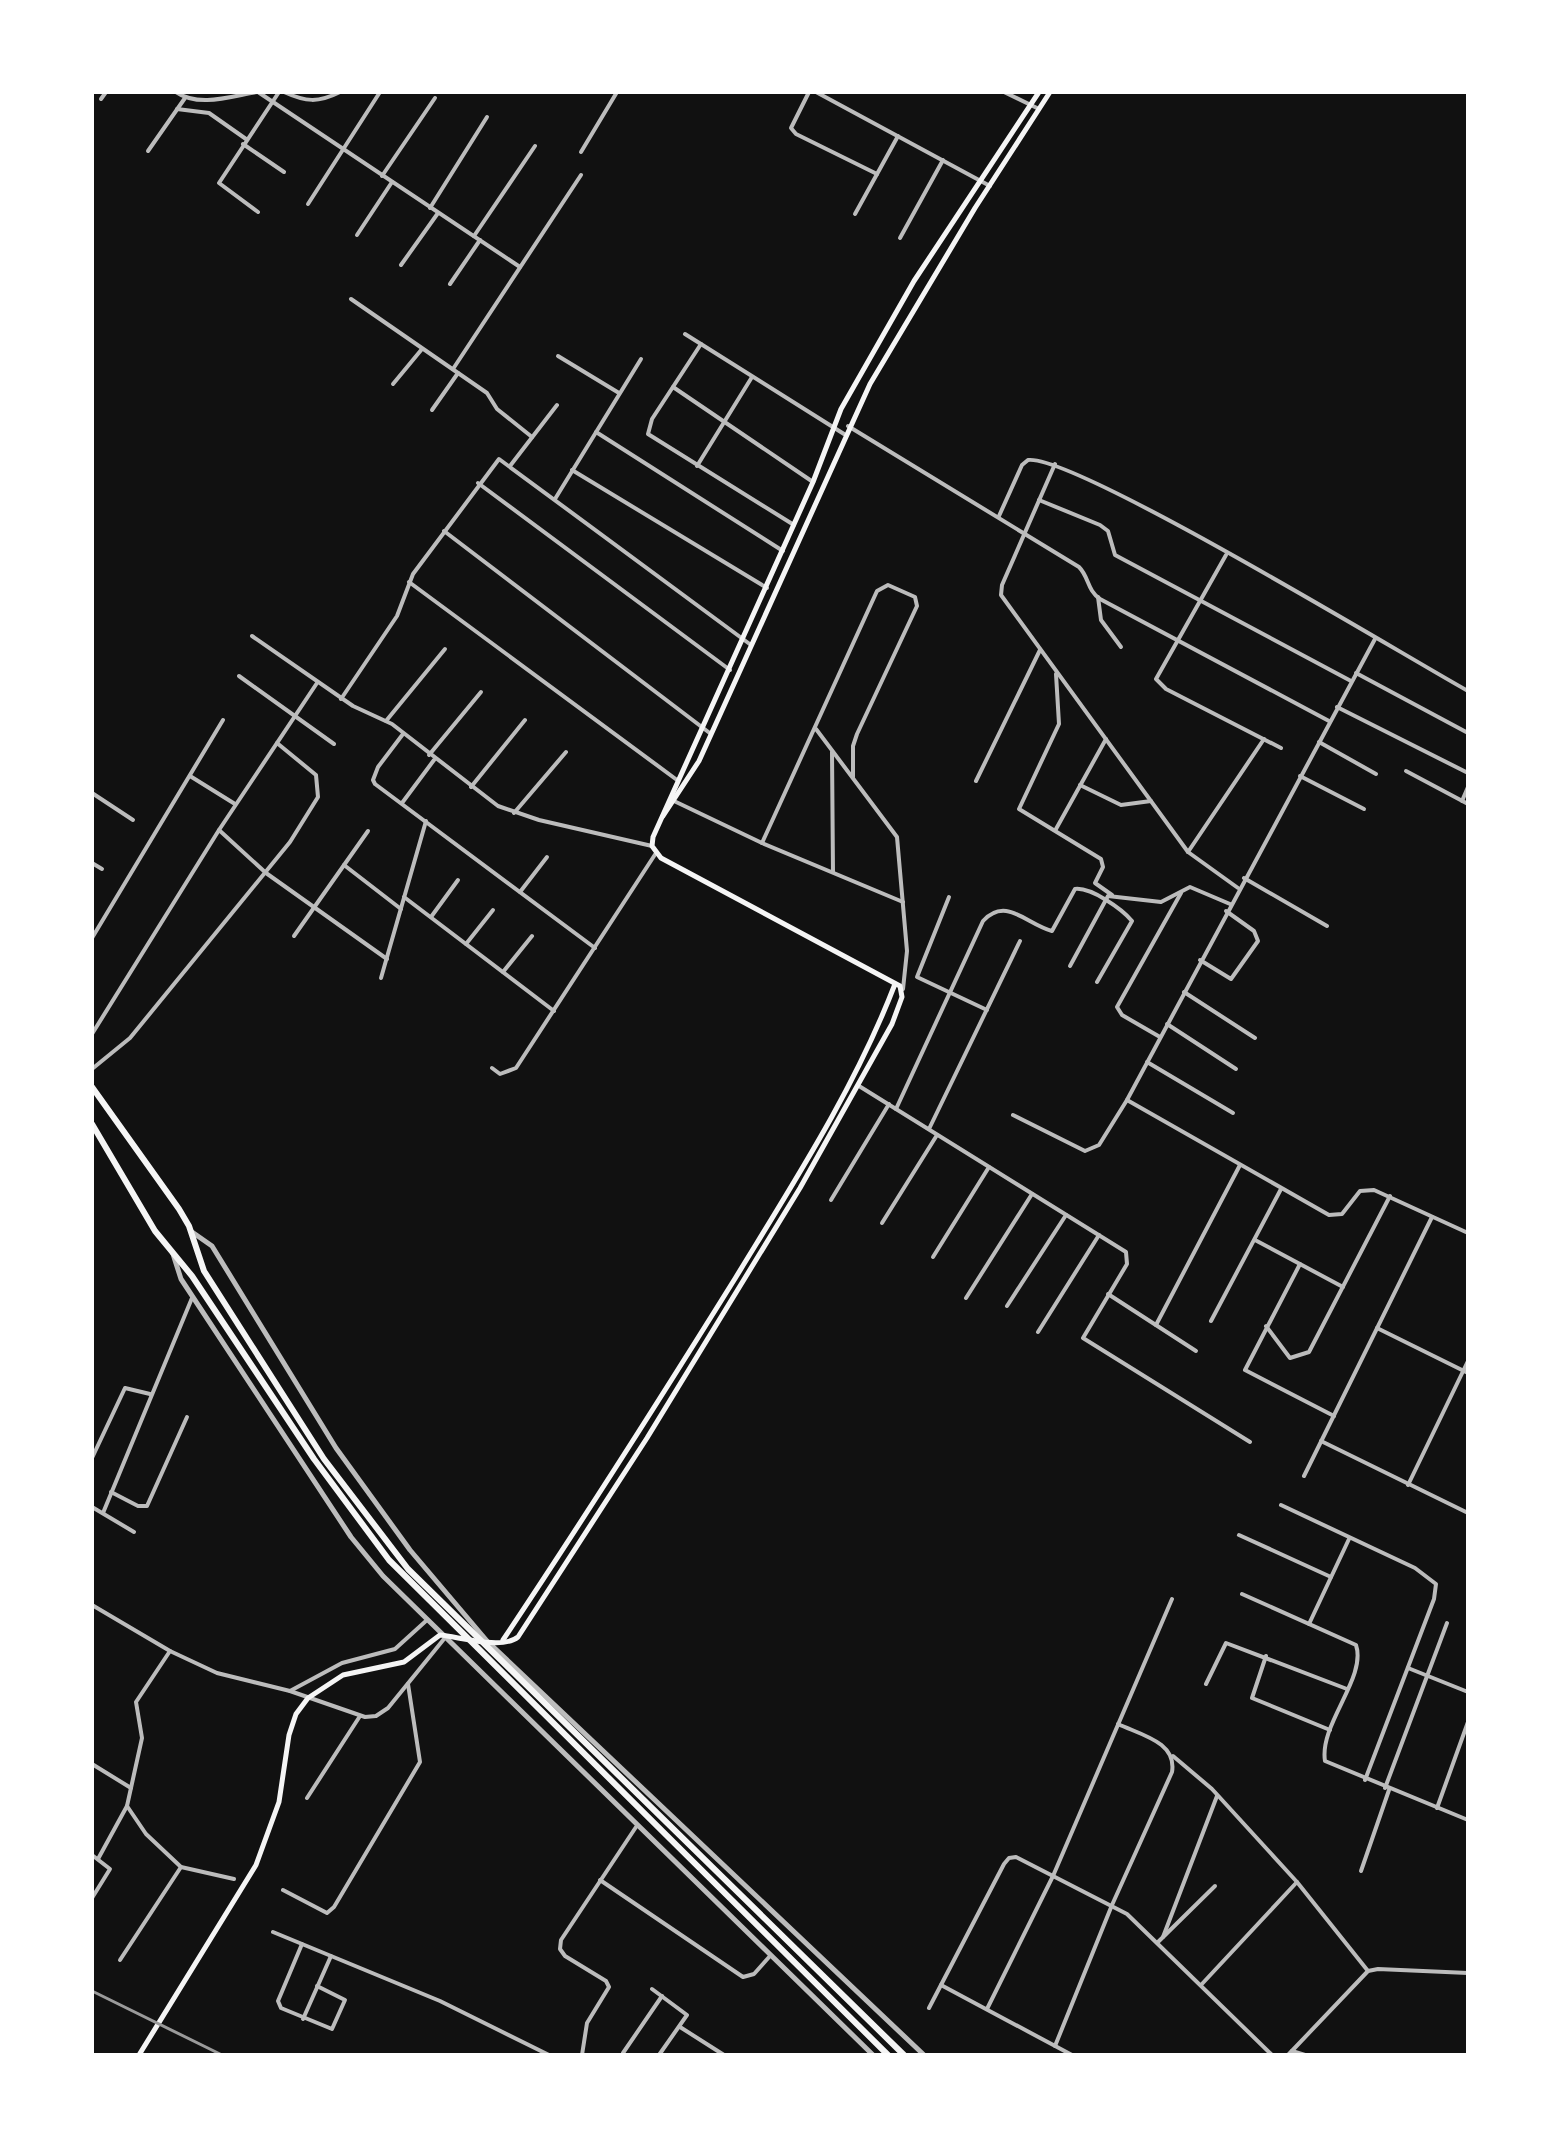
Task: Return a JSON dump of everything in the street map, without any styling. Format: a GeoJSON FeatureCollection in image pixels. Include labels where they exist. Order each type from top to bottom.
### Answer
{"type":"FeatureCollection","features":[{"type":"Feature","properties":{"kind":"highway"},"geometry":{"type":"LineString","coordinates":[[92,1087],[168,1191],[191,1231],[204,1271],[324,1459],[408,1569],[904,2055]]}},
{"type":"Feature","properties":{"kind":"highway"},"geometry":{"type":"LineString","coordinates":[[92,1124],[155,1231],[192,1276],[314,1459],[389,1560],[888,2055]]}},
{"type":"Feature","properties":{"kind":"main road"},"geometry":{"type":"LineString","coordinates":[[139,2055],[256,1865],[279,1802],[289,1735],[296,1714],[308,1698],[343,1675],[404,1662],[442,1637],[487,1641],[518,1637],[647,1438],[859,1086],[892,1024],[903,989],[656,853],[652,846],[656,826],[767,588],[834,428],[875,345],[1039,92]]}},
{"type":"Feature","properties":{"kind":"main road"},"geometry":{"type":"LineString","coordinates":[[656,826],[674,801],[711,734],[848,426],[889,350],[1050,92]]}},
{"type":"Feature","properties":{"kind":"main road"},"geometry":{"type":"LineString","coordinates":[[503,1640],[640,1433],[793,1184],[852,1082],[895,984]]}},
{"type":"Feature","properties":{"kind":"street"},"geometry":{"type":"LineString","coordinates":[[101,99],[106,92]]}},
{"type":"Feature","properties":{"kind":"street"},"geometry":{"type":"LineString","coordinates":[[176,92],[185,98],[207,100],[258,92],[520,267]]}},
{"type":"Feature","properties":{"kind":"street"},"geometry":{"type":"LineString","coordinates":[[258,212],[219,183],[245,142],[281,92],[305,101],[322,101],[340,92]]}},
{"type":"Feature","properties":{"kind":"street"},"geometry":{"type":"LineString","coordinates":[[308,204],[380,92]]}},
{"type":"Feature","properties":{"kind":"street"},"geometry":{"type":"LineString","coordinates":[[581,152],[617,92]]}},
{"type":"Feature","properties":{"kind":"street"},"geometry":{"type":"LineString","coordinates":[[809,92],[791,128],[796,134],[877,174]]}},
{"type":"Feature","properties":{"kind":"street"},"geometry":{"type":"LineString","coordinates":[[816,92],[990,186]]}},
{"type":"Feature","properties":{"kind":"street"},"geometry":{"type":"LineString","coordinates":[[1004,92],[1039,109]]}},
{"type":"Feature","properties":{"kind":"street"},"geometry":{"type":"LineString","coordinates":[[148,151],[185,98]]}},
{"type":"Feature","properties":{"kind":"street"},"geometry":{"type":"LineString","coordinates":[[382,176],[435,98]]}},
{"type":"Feature","properties":{"kind":"street"},"geometry":{"type":"LineString","coordinates":[[177,109],[209,113],[284,172]]}},
{"type":"Feature","properties":{"kind":"street"},"geometry":{"type":"LineString","coordinates":[[430,208],[487,117]]}},
{"type":"Feature","properties":{"kind":"street"},"geometry":{"type":"LineString","coordinates":[[855,214],[898,136]]}},
{"type":"Feature","properties":{"kind":"street"},"geometry":{"type":"LineString","coordinates":[[474,236],[535,146]]}},
{"type":"Feature","properties":{"kind":"street"},"geometry":{"type":"LineString","coordinates":[[900,238],[943,160]]}},
{"type":"Feature","properties":{"kind":"street"},"geometry":{"type":"LineString","coordinates":[[432,410],[581,175]]}},
{"type":"Feature","properties":{"kind":"street"},"geometry":{"type":"LineString","coordinates":[[357,235],[392,182]]}},
{"type":"Feature","properties":{"kind":"street"},"geometry":{"type":"LineString","coordinates":[[401,265],[438,213]]}},
{"type":"Feature","properties":{"kind":"street"},"geometry":{"type":"LineString","coordinates":[[450,284],[480,240]]}},
{"type":"Feature","properties":{"kind":"street"},"geometry":{"type":"LineString","coordinates":[[351,299],[487,393],[497,409],[532,437]]}},
{"type":"Feature","properties":{"kind":"street"},"geometry":{"type":"LineString","coordinates":[[685,334],[844,434]]}},
{"type":"Feature","properties":{"kind":"street"},"geometry":{"type":"LineString","coordinates":[[701,344],[652,419],[648,434],[794,525]]}},
{"type":"Feature","properties":{"kind":"street"},"geometry":{"type":"LineString","coordinates":[[393,384],[422,348]]}},
{"type":"Feature","properties":{"kind":"street"},"geometry":{"type":"LineString","coordinates":[[558,356],[619,393]]}},
{"type":"Feature","properties":{"kind":"street"},"geometry":{"type":"LineString","coordinates":[[555,499],[641,359]]}},
{"type":"Feature","properties":{"kind":"street"},"geometry":{"type":"LineString","coordinates":[[697,466],[752,377]]}},
{"type":"Feature","properties":{"kind":"street"},"geometry":{"type":"LineString","coordinates":[[673,387],[813,482]]}},
{"type":"Feature","properties":{"kind":"street"},"geometry":{"type":"LineString","coordinates":[[510,466],[557,405]]}},
{"type":"Feature","properties":{"kind":"street"},"geometry":{"type":"LineString","coordinates":[[848,426],[1079,567],[1086,574],[1092,593],[1098,597],[1329,721]]}},
{"type":"Feature","properties":{"kind":"street"},"geometry":{"type":"LineString","coordinates":[[596,432],[783,551]]}},
{"type":"Feature","properties":{"kind":"street"},"geometry":{"type":"LineString","coordinates":[[999,516],[1022,465],[1037,459],[1055,464],[1127,498],[1468,691]]}},
{"type":"Feature","properties":{"kind":"street"},"geometry":{"type":"LineString","coordinates":[[341,699],[397,616],[409,582],[495,460],[502,460],[751,645]]}},
{"type":"Feature","properties":{"kind":"street"},"geometry":{"type":"LineString","coordinates":[[1055,464],[1001,595],[1188,852],[1238,888]]}},
{"type":"Feature","properties":{"kind":"street"},"geometry":{"type":"LineString","coordinates":[[572,470],[767,588]]}},
{"type":"Feature","properties":{"kind":"street"},"geometry":{"type":"LineString","coordinates":[[478,483],[730,670]]}},
{"type":"Feature","properties":{"kind":"street"},"geometry":{"type":"LineString","coordinates":[[1039,500],[1100,525],[1108,531],[1115,555],[1201,598],[1351,681]]}},
{"type":"Feature","properties":{"kind":"street"},"geometry":{"type":"LineString","coordinates":[[444,531],[711,734]]}},
{"type":"Feature","properties":{"kind":"street"},"geometry":{"type":"LineString","coordinates":[[1226,555],[1156,673],[1160,684],[1281,748]]}},
{"type":"Feature","properties":{"kind":"street"},"geometry":{"type":"LineString","coordinates":[[409,582],[677,780]]}},
{"type":"Feature","properties":{"kind":"street"},"geometry":{"type":"LineString","coordinates":[[762,843],[880,587],[888,585],[915,597],[917,606],[857,734],[853,746],[853,777]]}},
{"type":"Feature","properties":{"kind":"street"},"geometry":{"type":"LineString","coordinates":[[1098,597],[1101,620],[1121,647]]}},
{"type":"Feature","properties":{"kind":"street"},"geometry":{"type":"LineString","coordinates":[[252,636],[341,699],[386,721],[471,788],[514,813],[652,846]]}},
{"type":"Feature","properties":{"kind":"street"},"geometry":{"type":"LineString","coordinates":[[1013,1115],[1091,1151],[1099,1145],[1127,1100],[1238,888],[1375,639]]}},
{"type":"Feature","properties":{"kind":"street"},"geometry":{"type":"LineString","coordinates":[[386,721],[445,649]]}},
{"type":"Feature","properties":{"kind":"street"},"geometry":{"type":"LineString","coordinates":[[976,781],[1040,650]]}},
{"type":"Feature","properties":{"kind":"street"},"geometry":{"type":"LineString","coordinates":[[1056,671],[1059,724],[1054,740],[1018,804],[1024,813],[1056,829],[1101,859],[1103,867],[1095,883],[1112,895],[1161,902],[1182,891],[1199,888],[1230,904]]}},
{"type":"Feature","properties":{"kind":"street"},"geometry":{"type":"LineString","coordinates":[[1356,673],[1468,733]]}},
{"type":"Feature","properties":{"kind":"street"},"geometry":{"type":"LineString","coordinates":[[239,676],[334,744]]}},
{"type":"Feature","properties":{"kind":"street"},"geometry":{"type":"LineString","coordinates":[[92,1034],[219,830],[317,683]]}},
{"type":"Feature","properties":{"kind":"street"},"geometry":{"type":"LineString","coordinates":[[402,803],[431,757],[481,692]]}},
{"type":"Feature","properties":{"kind":"street"},"geometry":{"type":"LineString","coordinates":[[1337,707],[1468,773]]}},
{"type":"Feature","properties":{"kind":"street"},"geometry":{"type":"LineString","coordinates":[[92,938],[223,720]]}},
{"type":"Feature","properties":{"kind":"street"},"geometry":{"type":"LineString","coordinates":[[471,788],[525,720]]}},
{"type":"Feature","properties":{"kind":"street"},"geometry":{"type":"LineString","coordinates":[[816,729],[897,837],[907,951],[903,989]]}},
{"type":"Feature","properties":{"kind":"street"},"geometry":{"type":"LineString","coordinates":[[404,734],[378,767],[373,780],[595,948]]}},
{"type":"Feature","properties":{"kind":"street"},"geometry":{"type":"LineString","coordinates":[[1056,829],[1106,739]]}},
{"type":"Feature","properties":{"kind":"street"},"geometry":{"type":"LineString","coordinates":[[1188,852],[1264,739]]}},
{"type":"Feature","properties":{"kind":"street"},"geometry":{"type":"LineString","coordinates":[[1318,741],[1376,774]]}},
{"type":"Feature","properties":{"kind":"street"},"geometry":{"type":"LineString","coordinates":[[92,1069],[130,1038],[266,873],[312,810],[319,785],[316,775],[277,743]]}},
{"type":"Feature","properties":{"kind":"street"},"geometry":{"type":"LineString","coordinates":[[832,750],[833,873]]}},
{"type":"Feature","properties":{"kind":"street"},"geometry":{"type":"LineString","coordinates":[[514,813],[566,752]]}},
{"type":"Feature","properties":{"kind":"street"},"geometry":{"type":"LineString","coordinates":[[1406,771],[1468,804]]}},
{"type":"Feature","properties":{"kind":"street"},"geometry":{"type":"LineString","coordinates":[[190,776],[236,804]]}},
{"type":"Feature","properties":{"kind":"street"},"geometry":{"type":"LineString","coordinates":[[1300,776],[1364,809]]}},
{"type":"Feature","properties":{"kind":"street"},"geometry":{"type":"LineString","coordinates":[[1080,785],[1121,805],[1151,801]]}},
{"type":"Feature","properties":{"kind":"street"},"geometry":{"type":"LineString","coordinates":[[1462,801],[1468,787]]}},
{"type":"Feature","properties":{"kind":"street"},"geometry":{"type":"LineString","coordinates":[[92,793],[133,820]]}},
{"type":"Feature","properties":{"kind":"street"},"geometry":{"type":"LineString","coordinates":[[674,801],[762,843],[903,902]]}},
{"type":"Feature","properties":{"kind":"street"},"geometry":{"type":"LineString","coordinates":[[381,978],[426,821]]}},
{"type":"Feature","properties":{"kind":"street"},"geometry":{"type":"LineString","coordinates":[[219,830],[266,873],[387,959]]}},
{"type":"Feature","properties":{"kind":"street"},"geometry":{"type":"LineString","coordinates":[[294,936],[368,831]]}},
{"type":"Feature","properties":{"kind":"street"},"geometry":{"type":"LineString","coordinates":[[492,1068],[500,1074],[516,1068],[656,853]]}},
{"type":"Feature","properties":{"kind":"street"},"geometry":{"type":"LineString","coordinates":[[520,892],[547,857]]}},
{"type":"Feature","properties":{"kind":"street"},"geometry":{"type":"LineString","coordinates":[[92,863],[102,869]]}},
{"type":"Feature","properties":{"kind":"street"},"geometry":{"type":"LineString","coordinates":[[344,865],[401,909]]}},
{"type":"Feature","properties":{"kind":"street"},"geometry":{"type":"LineString","coordinates":[[1244,878],[1327,926]]}},
{"type":"Feature","properties":{"kind":"street"},"geometry":{"type":"LineString","coordinates":[[431,917],[458,880]]}},
{"type":"Feature","properties":{"kind":"street"},"geometry":{"type":"LineString","coordinates":[[896,1109],[983,921],[991,913],[1006,910],[1052,931],[1075,889],[1083,889],[1105,901],[1132,921],[1097,982]]}},
{"type":"Feature","properties":{"kind":"street"},"geometry":{"type":"LineString","coordinates":[[1160,1037],[1122,1015],[1117,1007],[1182,891]]}},
{"type":"Feature","properties":{"kind":"street"},"geometry":{"type":"LineString","coordinates":[[1070,966],[1105,901],[1112,895]]}},
{"type":"Feature","properties":{"kind":"street"},"geometry":{"type":"LineString","coordinates":[[404,897],[554,1011]]}},
{"type":"Feature","properties":{"kind":"street"},"geometry":{"type":"LineString","coordinates":[[949,897],[917,977],[987,1010]]}},
{"type":"Feature","properties":{"kind":"street"},"geometry":{"type":"LineString","coordinates":[[466,944],[493,910]]}},
{"type":"Feature","properties":{"kind":"street"},"geometry":{"type":"LineString","coordinates":[[1200,960],[1231,979],[1258,941],[1254,931],[1226,911]]}},
{"type":"Feature","properties":{"kind":"street"},"geometry":{"type":"LineString","coordinates":[[503,972],[532,936]]}},
{"type":"Feature","properties":{"kind":"street"},"geometry":{"type":"LineString","coordinates":[[929,1129],[1020,941]]}},
{"type":"Feature","properties":{"kind":"street"},"geometry":{"type":"LineString","coordinates":[[1184,992],[1255,1038]]}},
{"type":"Feature","properties":{"kind":"street"},"geometry":{"type":"LineString","coordinates":[[1167,1024],[1236,1069]]}},
{"type":"Feature","properties":{"kind":"street"},"geometry":{"type":"LineString","coordinates":[[1147,1062],[1233,1113]]}},
{"type":"Feature","properties":{"kind":"street"},"geometry":{"type":"LineString","coordinates":[[859,1086],[1126,1252],[1129,1259],[1083,1338],[1250,1442]]}},
{"type":"Feature","properties":{"kind":"street"},"geometry":{"type":"LineString","coordinates":[[1127,1100],[1334,1217],[1342,1214],[1360,1191],[1390,1196],[1468,1233]]}},
{"type":"Feature","properties":{"kind":"street"},"geometry":{"type":"LineString","coordinates":[[831,1200],[889,1104]]}},
{"type":"Feature","properties":{"kind":"street"},"geometry":{"type":"LineString","coordinates":[[882,1223],[937,1135]]}},
{"type":"Feature","properties":{"kind":"street"},"geometry":{"type":"LineString","coordinates":[[1156,1325],[1240,1165]]}},
{"type":"Feature","properties":{"kind":"street"},"geometry":{"type":"LineString","coordinates":[[933,1257],[989,1167]]}},
{"type":"Feature","properties":{"kind":"street"},"geometry":{"type":"LineString","coordinates":[[1211,1321],[1282,1188]]}},
{"type":"Feature","properties":{"kind":"street"},"geometry":{"type":"LineString","coordinates":[[966,1298],[1032,1194]]}},
{"type":"Feature","properties":{"kind":"street"},"geometry":{"type":"LineString","coordinates":[[1266,1326],[1290,1358],[1305,1355],[1313,1347],[1390,1196]]}},
{"type":"Feature","properties":{"kind":"street"},"geometry":{"type":"LineString","coordinates":[[1007,1306],[1066,1215]]}},
{"type":"Feature","properties":{"kind":"street"},"geometry":{"type":"LineString","coordinates":[[1304,1476],[1432,1217]]}},
{"type":"Feature","properties":{"kind":"street"},"geometry":{"type":"LineString","coordinates":[[191,1231],[212,1246],[242,1301],[345,1461],[410,1550],[487,1641],[924,2055]]}},
{"type":"Feature","properties":{"kind":"street"},"geometry":{"type":"LineString","coordinates":[[1038,1332],[1099,1235]]}},
{"type":"Feature","properties":{"kind":"street"},"geometry":{"type":"LineString","coordinates":[[1255,1240],[1343,1287]]}},
{"type":"Feature","properties":{"kind":"street"},"geometry":{"type":"LineString","coordinates":[[173,1251],[176,1269],[351,1537],[442,1637],[873,2055]]}},
{"type":"Feature","properties":{"kind":"street"},"geometry":{"type":"LineString","coordinates":[[1300,1264],[1245,1370],[1334,1416]]}},
{"type":"Feature","properties":{"kind":"street"},"geometry":{"type":"LineString","coordinates":[[1108,1294],[1196,1351]]}},
{"type":"Feature","properties":{"kind":"street"},"geometry":{"type":"LineString","coordinates":[[103,1513],[193,1296]]}},
{"type":"Feature","properties":{"kind":"street"},"geometry":{"type":"LineString","coordinates":[[1377,1328],[1466,1372]]}},
{"type":"Feature","properties":{"kind":"street"},"geometry":{"type":"LineString","coordinates":[[1408,1485],[1466,1372],[1468,1361]]}},
{"type":"Feature","properties":{"kind":"street"},"geometry":{"type":"LineString","coordinates":[[92,1458],[125,1388],[150,1394]]}},
{"type":"Feature","properties":{"kind":"street"},"geometry":{"type":"LineString","coordinates":[[111,1492],[138,1506],[147,1506],[187,1417]]}},
{"type":"Feature","properties":{"kind":"street"},"geometry":{"type":"LineString","coordinates":[[1321,1441],[1468,1513]]}},
{"type":"Feature","properties":{"kind":"street"},"geometry":{"type":"LineString","coordinates":[[1281,1505],[1425,1573],[1436,1584],[1434,1599],[1365,1780]]}},
{"type":"Feature","properties":{"kind":"street"},"geometry":{"type":"LineString","coordinates":[[92,1507],[134,1532]]}},
{"type":"Feature","properties":{"kind":"street"},"geometry":{"type":"LineString","coordinates":[[1239,1535],[1331,1577]]}},
{"type":"Feature","properties":{"kind":"street"},"geometry":{"type":"LineString","coordinates":[[1309,1624],[1349,1539]]}},
{"type":"Feature","properties":{"kind":"street"},"geometry":{"type":"LineString","coordinates":[[1242,1594],[1356,1645],[1358,1651],[1330,1730],[1325,1761],[1468,1820]]}},
{"type":"Feature","properties":{"kind":"street"},"geometry":{"type":"LineString","coordinates":[[987,2009],[1053,1876],[1172,1599]]}},
{"type":"Feature","properties":{"kind":"street"},"geometry":{"type":"LineString","coordinates":[[92,1605],[170,1651],[226,1676],[290,1691],[360,1716],[376,1716],[408,1684],[442,1637]]}},
{"type":"Feature","properties":{"kind":"street"},"geometry":{"type":"LineString","coordinates":[[290,1691],[342,1663],[395,1649],[427,1620]]}},
{"type":"Feature","properties":{"kind":"street"},"geometry":{"type":"LineString","coordinates":[[1361,1871],[1387,1788],[1447,1623]]}},
{"type":"Feature","properties":{"kind":"street"},"geometry":{"type":"LineString","coordinates":[[1206,1684],[1226,1643],[1347,1689]]}},
{"type":"Feature","properties":{"kind":"street"},"geometry":{"type":"LineString","coordinates":[[98,1859],[127,1806],[142,1738],[136,1702],[170,1651]]}},
{"type":"Feature","properties":{"kind":"street"},"geometry":{"type":"LineString","coordinates":[[1266,1656],[1252,1698],[1330,1730]]}},
{"type":"Feature","properties":{"kind":"street"},"geometry":{"type":"LineString","coordinates":[[1408,1668],[1468,1692]]}},
{"type":"Feature","properties":{"kind":"street"},"geometry":{"type":"LineString","coordinates":[[283,1890],[327,1913],[334,1907],[420,1762],[408,1684]]}},
{"type":"Feature","properties":{"kind":"street"},"geometry":{"type":"LineString","coordinates":[[307,1798],[360,1716]]}},
{"type":"Feature","properties":{"kind":"street"},"geometry":{"type":"LineString","coordinates":[[1437,1808],[1468,1722]]}},
{"type":"Feature","properties":{"kind":"street"},"geometry":{"type":"LineString","coordinates":[[1118,1724],[1166,1747],[1217,1796],[1297,1882],[1368,1971]]}},
{"type":"Feature","properties":{"kind":"street"},"geometry":{"type":"LineString","coordinates":[[1055,2046],[1112,1905],[1172,1772],[1171,1754]]}},
{"type":"Feature","properties":{"kind":"street"},"geometry":{"type":"LineString","coordinates":[[92,1764],[131,1788]]}},
{"type":"Feature","properties":{"kind":"street"},"geometry":{"type":"LineString","coordinates":[[1163,1937],[1217,1796]]}},
{"type":"Feature","properties":{"kind":"street"},"geometry":{"type":"LineString","coordinates":[[127,1806],[146,1834],[181,1867],[234,1879]]}},
{"type":"Feature","properties":{"kind":"street"},"geometry":{"type":"LineString","coordinates":[[582,2055],[587,2023],[609,1987],[606,1981],[565,1956],[560,1949],[561,1940],[636,1827]]}},
{"type":"Feature","properties":{"kind":"street"},"geometry":{"type":"LineString","coordinates":[[92,1855],[110,1869],[92,1898]]}},
{"type":"Feature","properties":{"kind":"street"},"geometry":{"type":"LineString","coordinates":[[929,2008],[1009,1858],[1016,1857],[1112,1905],[1158,1942],[1272,2055]]}},
{"type":"Feature","properties":{"kind":"street"},"geometry":{"type":"LineString","coordinates":[[120,1960],[181,1867]]}},
{"type":"Feature","properties":{"kind":"street"},"geometry":{"type":"LineString","coordinates":[[600,1880],[743,1977],[754,1974],[772,1954]]}},
{"type":"Feature","properties":{"kind":"street"},"geometry":{"type":"LineString","coordinates":[[1201,1985],[1297,1882]]}},
{"type":"Feature","properties":{"kind":"street"},"geometry":{"type":"LineString","coordinates":[[1158,1942],[1215,1886]]}},
{"type":"Feature","properties":{"kind":"street"},"geometry":{"type":"LineString","coordinates":[[273,1932],[440,2001],[549,2055]]}},
{"type":"Feature","properties":{"kind":"street"},"geometry":{"type":"LineString","coordinates":[[302,1944],[278,2001],[281,2008],[332,2029],[346,2005],[341,1997],[317,1986]]}},
{"type":"Feature","properties":{"kind":"street"},"geometry":{"type":"LineString","coordinates":[[303,2019],[331,1956]]}},
{"type":"Feature","properties":{"kind":"street"},"geometry":{"type":"LineString","coordinates":[[1290,2053],[1368,1971],[1468,1973]]}},
{"type":"Feature","properties":{"kind":"street"},"geometry":{"type":"LineString","coordinates":[[941,1985],[1072,2055]]}},
{"type":"Feature","properties":{"kind":"street"},"geometry":{"type":"LineString","coordinates":[[652,1989],[686,2013],[680,2027],[659,2055]]}},
{"type":"Feature","properties":{"kind":"street"},"geometry":{"type":"LineString","coordinates":[[623,2053],[662,1996]]}},
{"type":"Feature","properties":{"kind":"street"},"geometry":{"type":"LineString","coordinates":[[680,2027],[724,2055]]}},
{"type":"Feature","properties":{"kind":"street"},"geometry":{"type":"LineString","coordinates":[[1290,2053],[1305,2055]]}},
{"type":"Feature","properties":{"kind":"railway"},"geometry":{"type":"LineString","coordinates":[[92,1991],[222,2055]]}}]}
